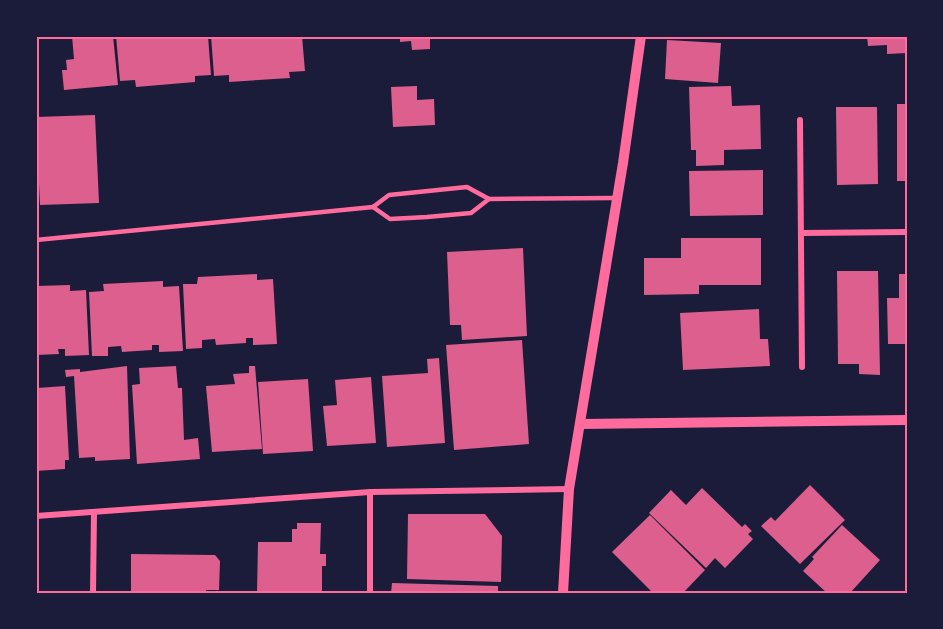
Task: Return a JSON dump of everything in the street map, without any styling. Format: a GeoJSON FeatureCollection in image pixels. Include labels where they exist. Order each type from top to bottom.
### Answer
{"type":"FeatureCollection","features":[{"type":"Feature","properties":{"kind":"street"},"geometry":{"type":"LineString","coordinates":[[563,593],[569,489],[641,36]]}},
{"type":"Feature","properties":{"kind":"street"},"geometry":{"type":"LineString","coordinates":[[800,120],[802,367]]}},
{"type":"Feature","properties":{"kind":"street"},"geometry":{"type":"LineString","coordinates":[[802,233],[907,232]]}},
{"type":"Feature","properties":{"kind":"street"},"geometry":{"type":"LineString","coordinates":[[580,424],[907,420]]}},
{"type":"Feature","properties":{"kind":"street"},"geometry":{"type":"LineString","coordinates":[[36,516],[370,492],[569,489]]}},
{"type":"Feature","properties":{"kind":"street"},"geometry":{"type":"LineString","coordinates":[[370,492],[370,593]]}},
{"type":"Feature","properties":{"kind":"street"},"geometry":{"type":"LineString","coordinates":[[93,593],[94,512]]}},
{"type":"Feature","properties":{"kind":"lane"},"geometry":{"type":"LineString","coordinates":[[36,240],[373,207],[389,195],[467,188],[489,199],[617,198]]}},
{"type":"Feature","properties":{"kind":"lane"},"geometry":{"type":"LineString","coordinates":[[373,207],[390,219],[427,217],[471,213],[489,199]]}},
{"type":"Feature","properties":{"kind":"building"},"geometry":{"type":"Polygon","coordinates":[[[72,36],[113,36],[118,85],[64,90],[62,70],[67,70],[66,60],[74,59],[72,36]]]}},
{"type":"Feature","properties":{"kind":"building"},"geometry":{"type":"Polygon","coordinates":[[[116,36],[208,36],[211,75],[195,76],[195,82],[136,87],[135,80],[120,81],[116,36]]]}},
{"type":"Feature","properties":{"kind":"building"},"geometry":{"type":"Polygon","coordinates":[[[211,36],[302,36],[305,71],[289,72],[290,78],[229,82],[229,75],[214,76],[211,36]]]}},
{"type":"Feature","properties":{"kind":"building"},"geometry":{"type":"Polygon","coordinates":[[[400,36],[439,36],[439,39],[430,39],[430,49],[412,50],[411,41],[400,42],[400,36]]]}},
{"type":"Feature","properties":{"kind":"building"},"geometry":{"type":"Polygon","coordinates":[[[867,36],[907,36],[907,53],[887,54],[887,45],[868,46],[867,36]]]}},
{"type":"Feature","properties":{"kind":"building"},"geometry":{"type":"Polygon","coordinates":[[[667,40],[721,43],[718,83],[665,79],[667,40]]]}},
{"type":"Feature","properties":{"kind":"building"},"geometry":{"type":"Polygon","coordinates":[[[417,86],[417,100],[434,99],[435,125],[393,127],[391,87],[417,86]]]}},
{"type":"Feature","properties":{"kind":"building"},"geometry":{"type":"Polygon","coordinates":[[[731,86],[732,106],[760,105],[761,149],[724,150],[724,165],[696,166],[696,150],[691,150],[689,87],[731,86]]]}},
{"type":"Feature","properties":{"kind":"building"},"geometry":{"type":"Polygon","coordinates":[[[897,104],[907,104],[907,181],[897,181],[897,104]]]}},
{"type":"Feature","properties":{"kind":"building"},"geometry":{"type":"Polygon","coordinates":[[[836,107],[877,107],[878,184],[837,185],[836,107]]]}},
{"type":"Feature","properties":{"kind":"building"},"geometry":{"type":"Polygon","coordinates":[[[95,115],[99,203],[40,205],[36,117],[95,115]]]}},
{"type":"Feature","properties":{"kind":"building"},"geometry":{"type":"Polygon","coordinates":[[[763,170],[763,215],[690,216],[689,171],[763,170]]]}},
{"type":"Feature","properties":{"kind":"building"},"geometry":{"type":"Polygon","coordinates":[[[681,238],[761,238],[761,285],[699,285],[699,294],[644,295],[644,258],[681,258],[681,238]]]}},
{"type":"Feature","properties":{"kind":"building"},"geometry":{"type":"Polygon","coordinates":[[[523,248],[527,336],[462,340],[461,325],[450,325],[447,252],[523,248]]]}},
{"type":"Feature","properties":{"kind":"building"},"geometry":{"type":"Polygon","coordinates":[[[837,271],[878,271],[880,375],[859,374],[859,364],[838,364],[837,271]]]}},
{"type":"Feature","properties":{"kind":"building"},"geometry":{"type":"Polygon","coordinates":[[[257,274],[257,280],[273,279],[277,344],[253,345],[253,338],[246,338],[246,343],[216,345],[215,339],[202,340],[202,348],[186,349],[183,284],[197,284],[198,277],[257,274]]]}},
{"type":"Feature","properties":{"kind":"building"},"geometry":{"type":"Polygon","coordinates":[[[899,274],[907,274],[907,344],[888,344],[887,298],[899,298],[899,274]]]}},
{"type":"Feature","properties":{"kind":"building"},"geometry":{"type":"Polygon","coordinates":[[[163,281],[163,287],[179,286],[183,351],[159,352],[159,345],[152,345],[152,350],[122,352],[121,346],[108,347],[108,356],[92,356],[89,292],[104,291],[103,284],[163,281]]]}},
{"type":"Feature","properties":{"kind":"building"},"geometry":{"type":"Polygon","coordinates":[[[70,285],[70,291],[86,290],[89,355],[65,356],[65,349],[58,349],[59,354],[36,355],[36,286],[70,285]]]}},
{"type":"Feature","properties":{"kind":"building"},"geometry":{"type":"Polygon","coordinates":[[[759,309],[760,339],[768,339],[770,366],[683,370],[680,313],[759,309]]]}},
{"type":"Feature","properties":{"kind":"building"},"geometry":{"type":"Polygon","coordinates":[[[522,340],[529,444],[454,450],[446,345],[522,340]]]}},
{"type":"Feature","properties":{"kind":"building"},"geometry":{"type":"Polygon","coordinates":[[[439,358],[445,443],[387,447],[382,376],[428,373],[427,359],[439,358]]]}},
{"type":"Feature","properties":{"kind":"building"},"geometry":{"type":"Polygon","coordinates":[[[127,366],[130,459],[95,461],[95,457],[79,458],[74,376],[66,377],[65,370],[80,369],[80,372],[127,366]]]}},
{"type":"Feature","properties":{"kind":"building"},"geometry":{"type":"Polygon","coordinates":[[[176,366],[178,388],[182,388],[184,440],[198,438],[200,459],[137,464],[132,385],[140,384],[139,368],[176,366]]]}},
{"type":"Feature","properties":{"kind":"building"},"geometry":{"type":"Polygon","coordinates":[[[249,366],[255,366],[262,449],[212,452],[206,386],[235,384],[233,374],[249,373],[249,366]]]}},
{"type":"Feature","properties":{"kind":"building"},"geometry":{"type":"Polygon","coordinates":[[[371,377],[376,443],[327,446],[323,406],[337,405],[335,380],[371,377]]]}},
{"type":"Feature","properties":{"kind":"building"},"geometry":{"type":"Polygon","coordinates":[[[308,379],[313,451],[263,454],[258,382],[308,379]]]}},
{"type":"Feature","properties":{"kind":"building"},"geometry":{"type":"Polygon","coordinates":[[[65,386],[69,460],[65,460],[65,469],[36,471],[37,388],[65,386]]]}},
{"type":"Feature","properties":{"kind":"building"},"geometry":{"type":"Polygon","coordinates":[[[810,485],[845,520],[800,564],[761,526],[771,517],[775,521],[810,485]]]}},
{"type":"Feature","properties":{"kind":"building"},"geometry":{"type":"Polygon","coordinates":[[[702,488],[742,527],[745,524],[752,531],[748,534],[753,539],[725,568],[715,558],[706,568],[649,513],[671,490],[686,505],[702,488]]]}},
{"type":"Feature","properties":{"kind":"building"},"geometry":{"type":"Polygon","coordinates":[[[408,514],[485,514],[502,536],[501,582],[407,579],[408,514]]]}},
{"type":"Feature","properties":{"kind":"building"},"geometry":{"type":"Polygon","coordinates":[[[650,515],[705,570],[683,593],[653,593],[612,552],[650,515]]]}},
{"type":"Feature","properties":{"kind":"building"},"geometry":{"type":"Polygon","coordinates":[[[297,523],[321,523],[320,554],[326,554],[326,566],[322,566],[322,592],[257,592],[258,542],[292,542],[292,529],[297,529],[297,523]]]}},
{"type":"Feature","properties":{"kind":"building"},"geometry":{"type":"Polygon","coordinates":[[[842,525],[880,560],[850,593],[827,593],[803,571],[814,559],[812,557],[842,525]]]}},
{"type":"Feature","properties":{"kind":"building"},"geometry":{"type":"Polygon","coordinates":[[[131,554],[215,555],[220,561],[219,590],[206,590],[206,593],[131,593],[131,554]]]}},
{"type":"Feature","properties":{"kind":"building"},"geometry":{"type":"Polygon","coordinates":[[[392,583],[498,586],[498,593],[391,593],[392,583]]]}}]}
